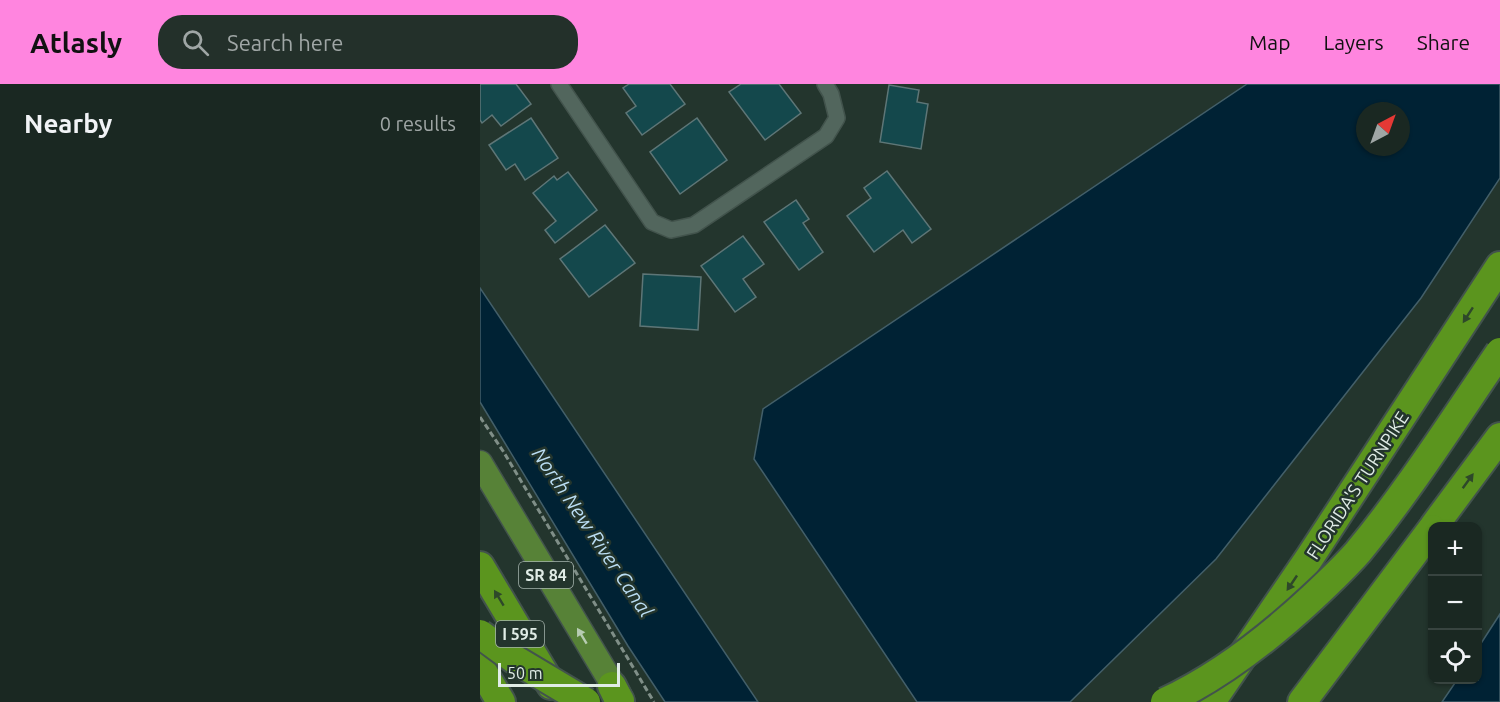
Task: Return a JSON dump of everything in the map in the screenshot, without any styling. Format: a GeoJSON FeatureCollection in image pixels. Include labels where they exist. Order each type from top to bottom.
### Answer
{"type":"FeatureCollection","features":[{"type":"Feature","properties":{"kind":"highway","name":"FLORIDA'S TURNPIKE"},"geometry":{"type":"LineString","coordinates":[[1210,702],[1310,557],[1500,266]]}},
{"type":"Feature","properties":{"kind":"highway"},"geometry":{"type":"LineString","coordinates":[[1165,702],[1219,672],[1281,626],[1356,554],[1399,500],[1500,352]]}},
{"type":"Feature","properties":{"kind":"highway"},"geometry":{"type":"LineString","coordinates":[[1438,522],[1500,437]]}},
{"type":"Feature","properties":{"kind":"highway"},"geometry":{"type":"LineString","coordinates":[[1302,702],[1428,535]]}},
{"type":"Feature","properties":{"kind":"highway"},"geometry":{"type":"LineString","coordinates":[[1326,702],[1428,537]]}},
{"type":"Feature","properties":{"kind":"highway","name":"I 595"},"geometry":{"type":"LineString","coordinates":[[480,566],[561,702]]}},
{"type":"Feature","properties":{"kind":"highway"},"geometry":{"type":"LineString","coordinates":[[480,634],[514,659],[586,702]]}},
{"type":"Feature","properties":{"kind":"highway"},"geometry":{"type":"LineString","coordinates":[[480,667],[501,702]]}},
{"type":"Feature","properties":{"kind":"main road","name":"SR 84"},"geometry":{"type":"LineString","coordinates":[[480,463],[618,697]]}},
{"type":"Feature","properties":{"kind":"street"},"geometry":{"type":"LineString","coordinates":[[559,84],[652,222],[671,230],[694,225],[826,136],[837,118],[831,94],[825,84]]}},
{"type":"Feature","properties":{"kind":"path"},"geometry":{"type":"LineString","coordinates":[[480,417],[503,451],[654,702]]}},
{"type":"Feature","properties":{"kind":"water"},"geometry":{"type":"Polygon","coordinates":[[[1247,84],[1500,84],[1500,178],[1421,298],[1216,559],[1070,702],[917,702],[754,459],[763,409],[1247,84]]]}},
{"type":"Feature","properties":{"kind":"water","name":"North New River Canal"},"geometry":{"type":"Polygon","coordinates":[[[480,288],[758,702],[665,702],[628,646],[480,402],[480,288]]]}},
{"type":"Feature","properties":{"kind":"water"},"geometry":{"type":"Polygon","coordinates":[[[1500,614],[1500,702],[1442,702],[1454,684],[1482,684],[1482,642],[1500,614]]]}},
{"type":"Feature","properties":{"kind":"building"},"geometry":{"type":"Polygon","coordinates":[[[480,84],[516,84],[531,104],[501,126],[492,115],[482,123],[480,120],[480,84]]]}},
{"type":"Feature","properties":{"kind":"building"},"geometry":{"type":"Polygon","coordinates":[[[629,84],[670,84],[685,104],[642,135],[626,113],[636,106],[623,88],[629,84]]]}},
{"type":"Feature","properties":{"kind":"building"},"geometry":{"type":"Polygon","coordinates":[[[741,84],[779,84],[801,113],[765,140],[729,92],[741,84]]]}},
{"type":"Feature","properties":{"kind":"building"},"geometry":{"type":"Polygon","coordinates":[[[889,85],[919,90],[917,102],[928,104],[921,149],[880,142],[889,85]]]}},
{"type":"Feature","properties":{"kind":"building"},"geometry":{"type":"Polygon","coordinates":[[[531,118],[558,158],[525,180],[515,164],[506,170],[489,145],[531,118]]]}},
{"type":"Feature","properties":{"kind":"building"},"geometry":{"type":"Polygon","coordinates":[[[697,118],[727,160],[680,194],[650,152],[697,118]]]}},
{"type":"Feature","properties":{"kind":"building"},"geometry":{"type":"Polygon","coordinates":[[[887,171],[931,229],[912,243],[903,230],[874,252],[847,216],[871,198],[864,188],[887,171]]]}},
{"type":"Feature","properties":{"kind":"building"},"geometry":{"type":"Polygon","coordinates":[[[568,172],[597,210],[555,243],[545,230],[556,221],[533,193],[554,176],[557,180],[568,172]]]}},
{"type":"Feature","properties":{"kind":"building"},"geometry":{"type":"Polygon","coordinates":[[[796,200],[809,219],[803,223],[823,252],[799,270],[764,222],[796,200]]]}},
{"type":"Feature","properties":{"kind":"building"},"geometry":{"type":"Polygon","coordinates":[[[605,225],[635,263],[589,297],[560,259],[605,225]]]}},
{"type":"Feature","properties":{"kind":"building"},"geometry":{"type":"Polygon","coordinates":[[[743,236],[764,264],[743,279],[756,297],[735,312],[701,266],[743,236]]]}},
{"type":"Feature","properties":{"kind":"building"},"geometry":{"type":"Polygon","coordinates":[[[643,274],[701,277],[698,330],[640,326],[643,274]]]}}]}
